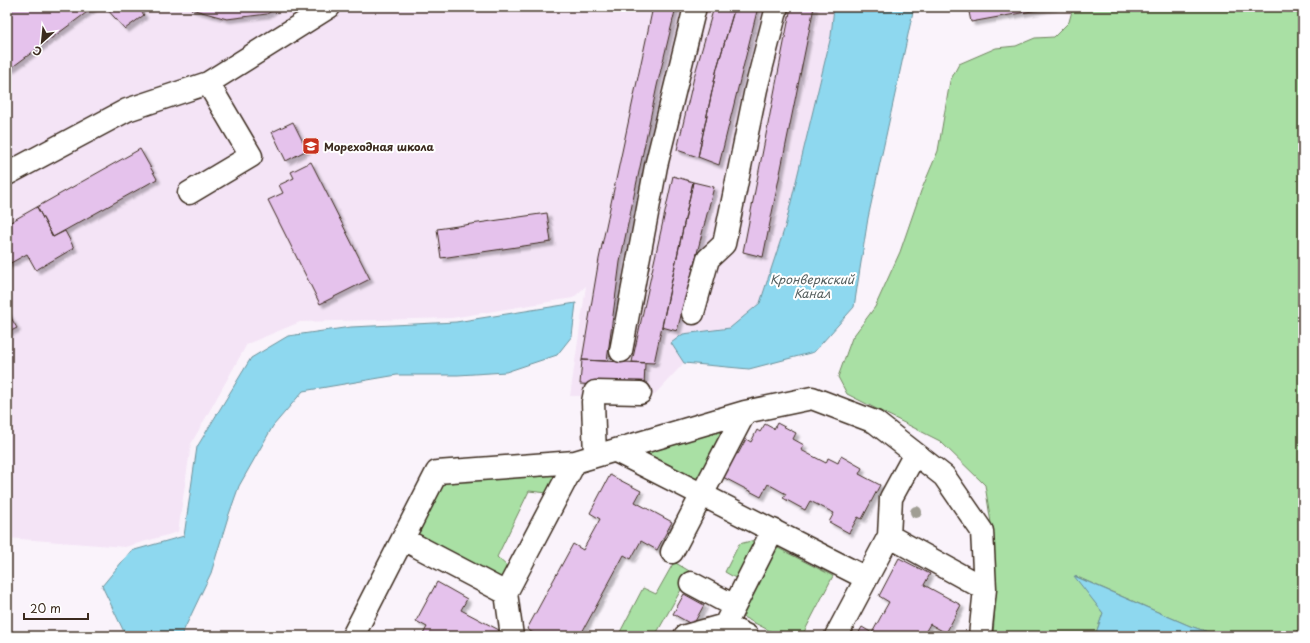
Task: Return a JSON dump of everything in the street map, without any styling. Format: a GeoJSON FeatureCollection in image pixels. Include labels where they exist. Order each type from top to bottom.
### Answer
{"type":"FeatureCollection","features":[{"type":"Feature","properties":{"kind":"lane"},"geometry":{"type":"LineString","coordinates":[[7,174],[127,110],[208,83],[329,7]]}},
{"type":"Feature","properties":{"kind":"lane"},"geometry":{"type":"LineString","coordinates":[[621,351],[656,166],[695,7]]}},
{"type":"Feature","properties":{"kind":"lane"},"geometry":{"type":"LineString","coordinates":[[693,313],[708,259],[724,244],[756,89],[776,7]]}},
{"type":"Feature","properties":{"kind":"lane"},"geometry":{"type":"LineString","coordinates":[[189,193],[251,156],[208,83]]}},
{"type":"Feature","properties":{"kind":"lane"},"geometry":{"type":"LineString","coordinates":[[512,636],[506,592],[596,456],[593,402],[595,392],[640,393]]}},
{"type":"Feature","properties":{"kind":"lane"},"geometry":{"type":"LineString","coordinates":[[353,636],[437,472],[596,456],[745,412],[812,398],[875,422],[944,476],[982,531],[985,588],[980,636]]}},
{"type":"Feature","properties":{"kind":"lane"},"geometry":{"type":"LineString","coordinates":[[672,552],[745,412]]}},
{"type":"Feature","properties":{"kind":"lane"},"geometry":{"type":"LineString","coordinates":[[836,636],[889,536],[891,498],[915,454]]}},
{"type":"Feature","properties":{"kind":"lane"},"geometry":{"type":"LineString","coordinates":[[596,456],[702,494],[866,578]]}},
{"type":"Feature","properties":{"kind":"lane"},"geometry":{"type":"LineString","coordinates":[[685,636],[730,616],[773,530]]}},
{"type":"Feature","properties":{"kind":"lane"},"geometry":{"type":"LineString","coordinates":[[889,536],[985,588]]}},
{"type":"Feature","properties":{"kind":"lane"},"geometry":{"type":"LineString","coordinates":[[403,539],[506,592]]}},
{"type":"Feature","properties":{"kind":"lane"},"geometry":{"type":"LineString","coordinates":[[691,583],[730,616],[747,636]]}},
{"type":"Feature","properties":{"kind":"shaded area","name":"Мореходная школа"},"geometry":{"type":"Polygon","coordinates":[[[7,7],[834,7],[831,36],[785,227],[760,303],[730,328],[683,334],[671,343],[684,363],[654,395],[570,396],[586,286],[573,298],[452,318],[300,322],[247,344],[191,444],[178,532],[125,547],[7,538],[7,7]]]}},
{"type":"Feature","properties":{"kind":"green space"},"geometry":{"type":"Polygon","coordinates":[[[1073,7],[1303,7],[1303,636],[1220,636],[1190,626],[1075,576],[1103,613],[1095,636],[993,636],[996,590],[991,523],[985,485],[940,441],[847,394],[838,377],[852,338],[875,307],[900,252],[921,191],[938,151],[950,81],[959,64],[996,48],[1016,46],[1035,38],[1054,37],[1069,22],[1073,7]]]}},
{"type":"Feature","properties":{"kind":"green space"},"geometry":{"type":"Polygon","coordinates":[[[726,429],[696,483],[636,453],[726,429]]]}},
{"type":"Feature","properties":{"kind":"green space"},"geometry":{"type":"Polygon","coordinates":[[[557,475],[548,493],[529,491],[497,557],[508,567],[502,579],[416,536],[443,482],[557,475]]]}},
{"type":"Feature","properties":{"kind":"green space"},"geometry":{"type":"Polygon","coordinates":[[[759,539],[739,580],[725,572],[739,544],[759,539]]]}},
{"type":"Feature","properties":{"kind":"green space"},"geometry":{"type":"Polygon","coordinates":[[[776,547],[833,576],[802,636],[780,636],[741,616],[776,547]]]}},
{"type":"Feature","properties":{"kind":"green space"},"geometry":{"type":"Polygon","coordinates":[[[674,562],[691,572],[655,636],[618,636],[643,588],[656,594],[674,562]]]}},
{"type":"Feature","properties":{"kind":"water","name":"Кронверкский Канал"},"geometry":{"type":"Polygon","coordinates":[[[834,7],[914,7],[868,218],[854,307],[814,352],[749,369],[684,363],[671,343],[683,334],[730,328],[760,303],[785,227],[831,36],[834,7]]]}},
{"type":"Feature","properties":{"kind":"water"},"geometry":{"type":"Polygon","coordinates":[[[576,303],[572,336],[557,355],[506,372],[458,375],[397,375],[303,391],[273,426],[239,486],[211,573],[181,636],[126,636],[102,586],[131,551],[184,536],[197,447],[251,358],[288,336],[351,327],[456,322],[576,303]]]}},
{"type":"Feature","properties":{"kind":"water"},"geometry":{"type":"Polygon","coordinates":[[[1074,576],[1190,626],[1220,636],[1095,636],[1103,613],[1074,576]]]}},
{"type":"Feature","properties":{"kind":"building"},"geometry":{"type":"Polygon","coordinates":[[[7,7],[94,7],[7,71],[7,7]]]}},
{"type":"Feature","properties":{"kind":"building"},"geometry":{"type":"Polygon","coordinates":[[[105,7],[138,7],[144,15],[125,29],[105,7]]]}},
{"type":"Feature","properties":{"kind":"building"},"geometry":{"type":"Polygon","coordinates":[[[189,7],[277,7],[267,14],[227,19],[191,9],[189,7]]]}},
{"type":"Feature","properties":{"kind":"building"},"geometry":{"type":"Polygon","coordinates":[[[653,7],[676,7],[657,86],[620,262],[607,361],[582,360],[599,259],[653,7]]]}},
{"type":"Feature","properties":{"kind":"building"},"geometry":{"type":"Polygon","coordinates":[[[714,7],[735,7],[717,68],[698,157],[677,150],[694,77],[714,7]]]}},
{"type":"Feature","properties":{"kind":"building"},"geometry":{"type":"Polygon","coordinates":[[[735,7],[758,7],[719,165],[698,157],[717,68],[735,7]]]}},
{"type":"Feature","properties":{"kind":"building"},"geometry":{"type":"Polygon","coordinates":[[[791,7],[814,7],[763,257],[743,252],[791,7]]]}},
{"type":"Feature","properties":{"kind":"building"},"geometry":{"type":"Polygon","coordinates":[[[968,7],[1054,7],[971,22],[968,7]]]}},
{"type":"Feature","properties":{"kind":"building"},"geometry":{"type":"Polygon","coordinates":[[[293,122],[307,150],[286,161],[272,132],[293,122]]]}},
{"type":"Feature","properties":{"kind":"building"},"geometry":{"type":"Polygon","coordinates":[[[140,149],[157,179],[53,237],[37,207],[140,149]]]}},
{"type":"Feature","properties":{"kind":"building"},"geometry":{"type":"Polygon","coordinates":[[[311,162],[370,279],[320,304],[268,200],[283,193],[279,185],[294,178],[291,172],[311,162]]]}},
{"type":"Feature","properties":{"kind":"building"},"geometry":{"type":"Polygon","coordinates":[[[673,176],[693,182],[654,363],[632,362],[673,176]]]}},
{"type":"Feature","properties":{"kind":"building"},"geometry":{"type":"Polygon","coordinates":[[[693,182],[714,187],[677,331],[662,327],[693,182]]]}},
{"type":"Feature","properties":{"kind":"building"},"geometry":{"type":"Polygon","coordinates":[[[37,207],[53,237],[65,231],[74,248],[36,270],[27,254],[7,265],[7,224],[37,207]]]}},
{"type":"Feature","properties":{"kind":"building"},"geometry":{"type":"Polygon","coordinates":[[[547,213],[551,242],[441,258],[437,229],[547,213]]]}},
{"type":"Feature","properties":{"kind":"building"},"geometry":{"type":"Polygon","coordinates":[[[7,311],[17,328],[7,333],[7,311]]]}},
{"type":"Feature","properties":{"kind":"building"},"geometry":{"type":"Polygon","coordinates":[[[582,360],[645,363],[644,387],[580,384],[582,360]]]}},
{"type":"Feature","properties":{"kind":"building"},"geometry":{"type":"Polygon","coordinates":[[[777,423],[796,433],[793,439],[804,445],[801,450],[826,463],[828,458],[838,463],[841,456],[862,468],[859,474],[880,485],[862,519],[858,517],[849,533],[829,522],[834,513],[810,501],[805,510],[783,498],[786,494],[768,484],[761,497],[721,476],[734,452],[738,454],[746,439],[751,442],[757,430],[760,432],[765,424],[774,429],[777,423]]]}},
{"type":"Feature","properties":{"kind":"building"},"geometry":{"type":"Polygon","coordinates":[[[610,475],[641,491],[635,502],[672,522],[657,550],[641,541],[631,559],[624,555],[580,636],[536,636],[527,629],[573,544],[583,550],[600,519],[590,513],[610,475]]]}},
{"type":"Feature","properties":{"kind":"building"},"geometry":{"type":"Polygon","coordinates":[[[899,558],[930,574],[924,585],[961,605],[946,633],[930,624],[923,636],[857,636],[862,627],[872,633],[889,602],[879,596],[899,558]]]}},
{"type":"Feature","properties":{"kind":"building"},"geometry":{"type":"Polygon","coordinates":[[[437,582],[467,599],[461,610],[499,630],[495,636],[422,636],[427,627],[416,621],[437,582]]]}},
{"type":"Feature","properties":{"kind":"building"},"geometry":{"type":"Polygon","coordinates":[[[684,594],[704,605],[693,625],[673,614],[684,594]]]}},
{"type":"Feature","properties":{"kind":"place","name":"Мореходная школа"},"geometry":{"type":"Point","coordinates":[311,146]}}]}
